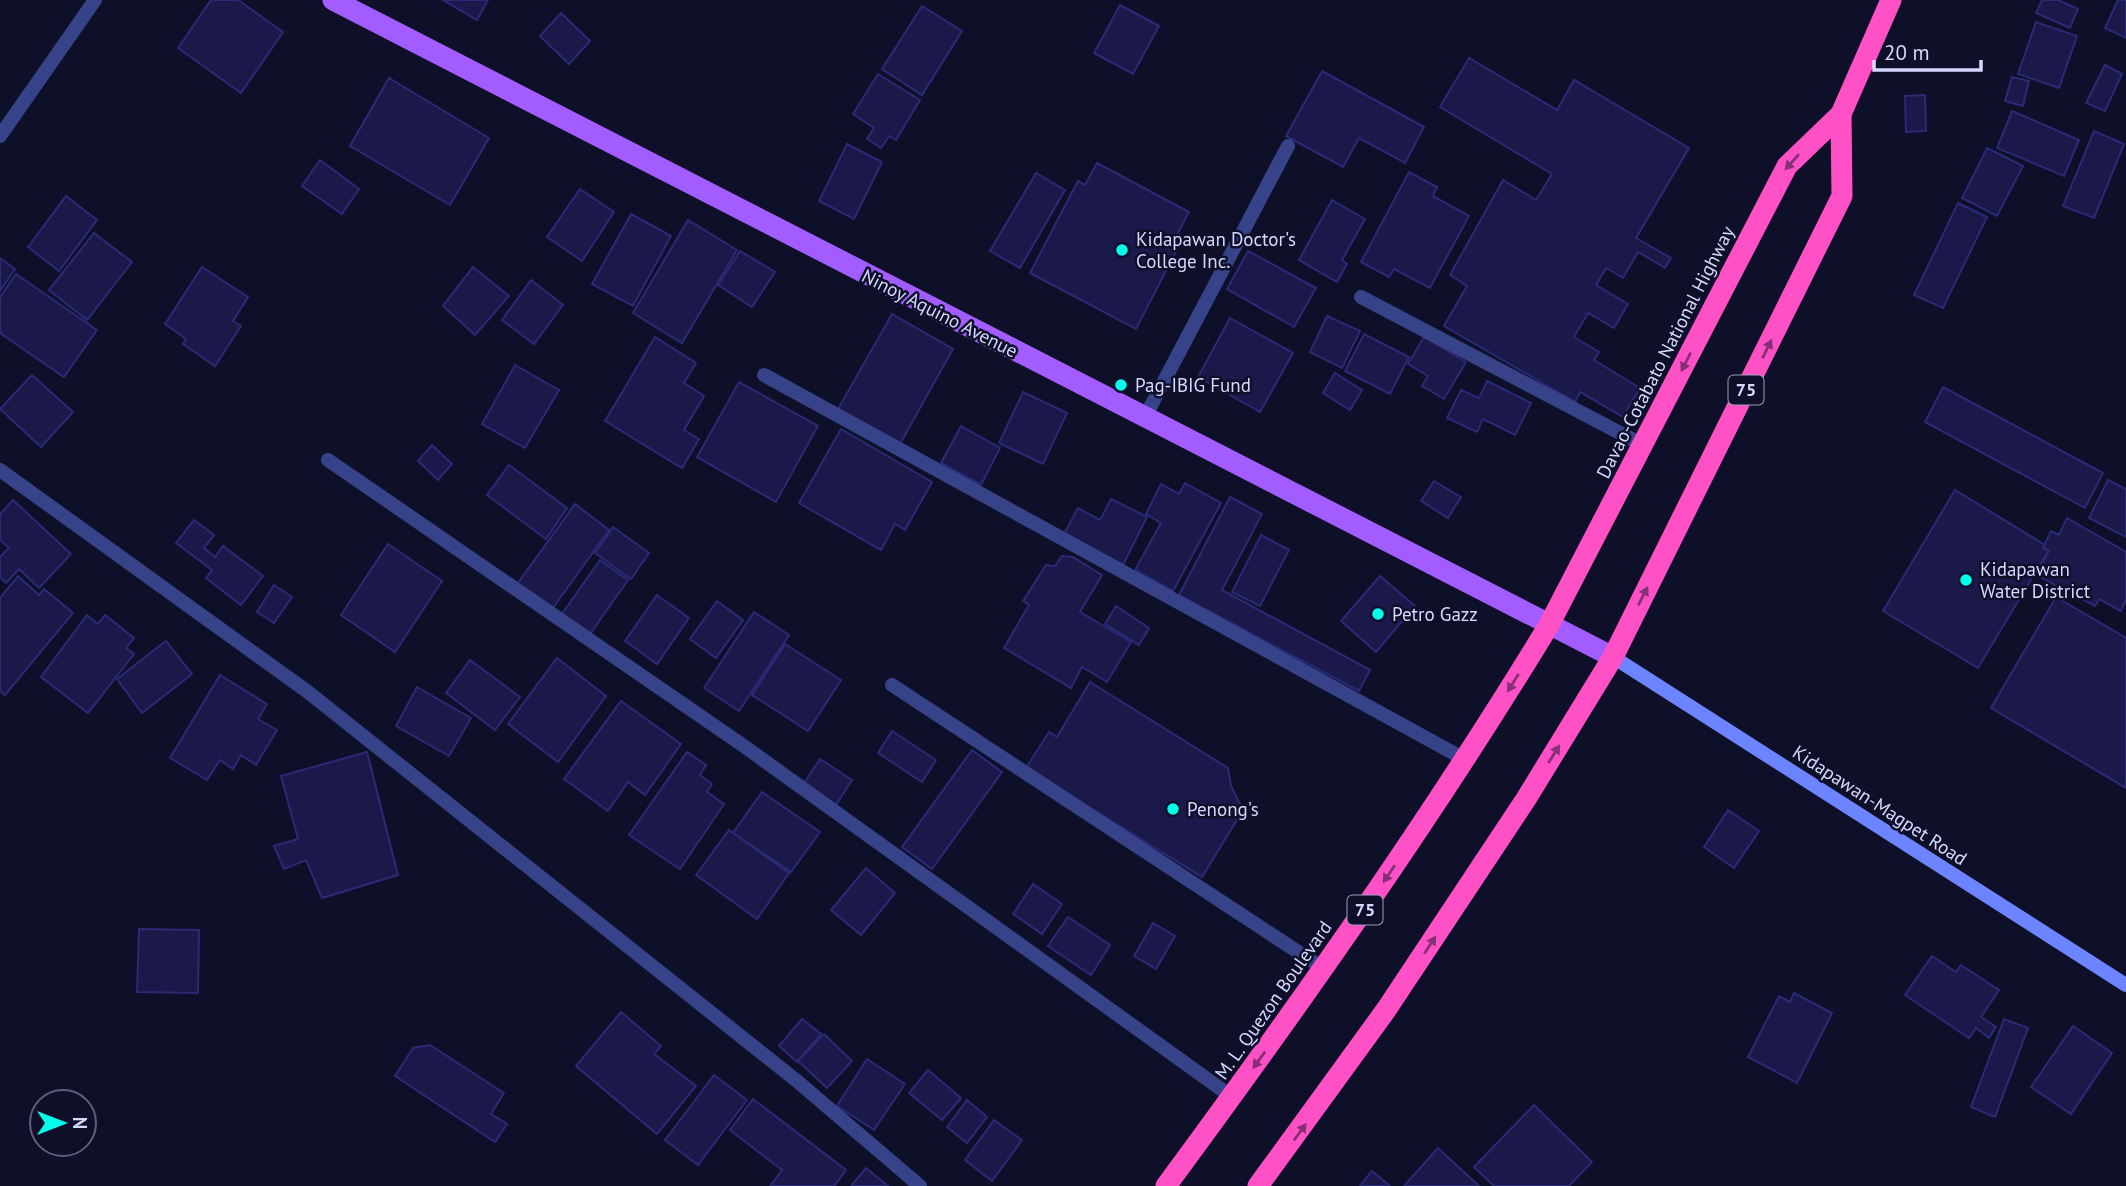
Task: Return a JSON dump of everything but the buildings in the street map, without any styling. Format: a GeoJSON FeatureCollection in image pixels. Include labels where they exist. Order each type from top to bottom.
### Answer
{"type":"FeatureCollection","features":[{"type":"Feature","properties":{"kind":"highway","name":"Davao-Cotabato National Highway"},"geometry":{"type":"LineString","coordinates":[[1549,625],[1787,166],[1841,114],[1891,0]]}},
{"type":"Feature","properties":{"kind":"highway","name":"Davao-Cotabato National Highway"},"geometry":{"type":"LineString","coordinates":[[1613,657],[1842,196],[1841,114]]}},
{"type":"Feature","properties":{"kind":"highway","name":"M. L. Quezon Boulevard"},"geometry":{"type":"LineString","coordinates":[[1166,1186],[1324,969],[1466,760],[1549,625]]}},
{"type":"Feature","properties":{"kind":"highway","name":"75"},"geometry":{"type":"LineString","coordinates":[[1258,1186],[1387,1010],[1526,799],[1613,657]]}},
{"type":"Feature","properties":{"kind":"main road","name":"Ninoy Aquino Avenue"},"geometry":{"type":"LineString","coordinates":[[346,3],[1144,419],[1613,657]]}},
{"type":"Feature","properties":{"kind":"main road","name":"Kidapawan-Magpet Road"},"geometry":{"type":"LineString","coordinates":[[1613,657],[2126,985]]}},
{"type":"Feature","properties":{"kind":"street"},"geometry":{"type":"LineString","coordinates":[[0,136],[95,0]]}},
{"type":"Feature","properties":{"kind":"street"},"geometry":{"type":"LineString","coordinates":[[1144,419],[1289,146]]}},
{"type":"Feature","properties":{"kind":"street"},"geometry":{"type":"LineString","coordinates":[[1361,297],[1643,445]]}},
{"type":"Feature","properties":{"kind":"street"},"geometry":{"type":"LineString","coordinates":[[764,374],[1466,760]]}},
{"type":"Feature","properties":{"kind":"street"},"geometry":{"type":"LineString","coordinates":[[328,460],[741,744],[1232,1097]]}},
{"type":"Feature","properties":{"kind":"street"},"geometry":{"type":"LineString","coordinates":[[0,470],[307,692],[796,1081],[920,1186]]}},
{"type":"Feature","properties":{"kind":"street"},"geometry":{"type":"LineString","coordinates":[[892,685],[1324,969]]}},
{"type":"Feature","properties":{"kind":"place","name":"Kidapawan Doctor's College Inc."},"geometry":{"type":"Point","coordinates":[1122,250]}},
{"type":"Feature","properties":{"kind":"place","name":"Pag-IBIG Fund"},"geometry":{"type":"Point","coordinates":[1121,385]}},
{"type":"Feature","properties":{"kind":"place","name":"Kidapawan Water District"},"geometry":{"type":"Point","coordinates":[1966,580]}},
{"type":"Feature","properties":{"kind":"place","name":"Petro Gazz"},"geometry":{"type":"Point","coordinates":[1378,614]}},
{"type":"Feature","properties":{"kind":"place","name":"Penong's"},"geometry":{"type":"Point","coordinates":[1173,809]}}]}
